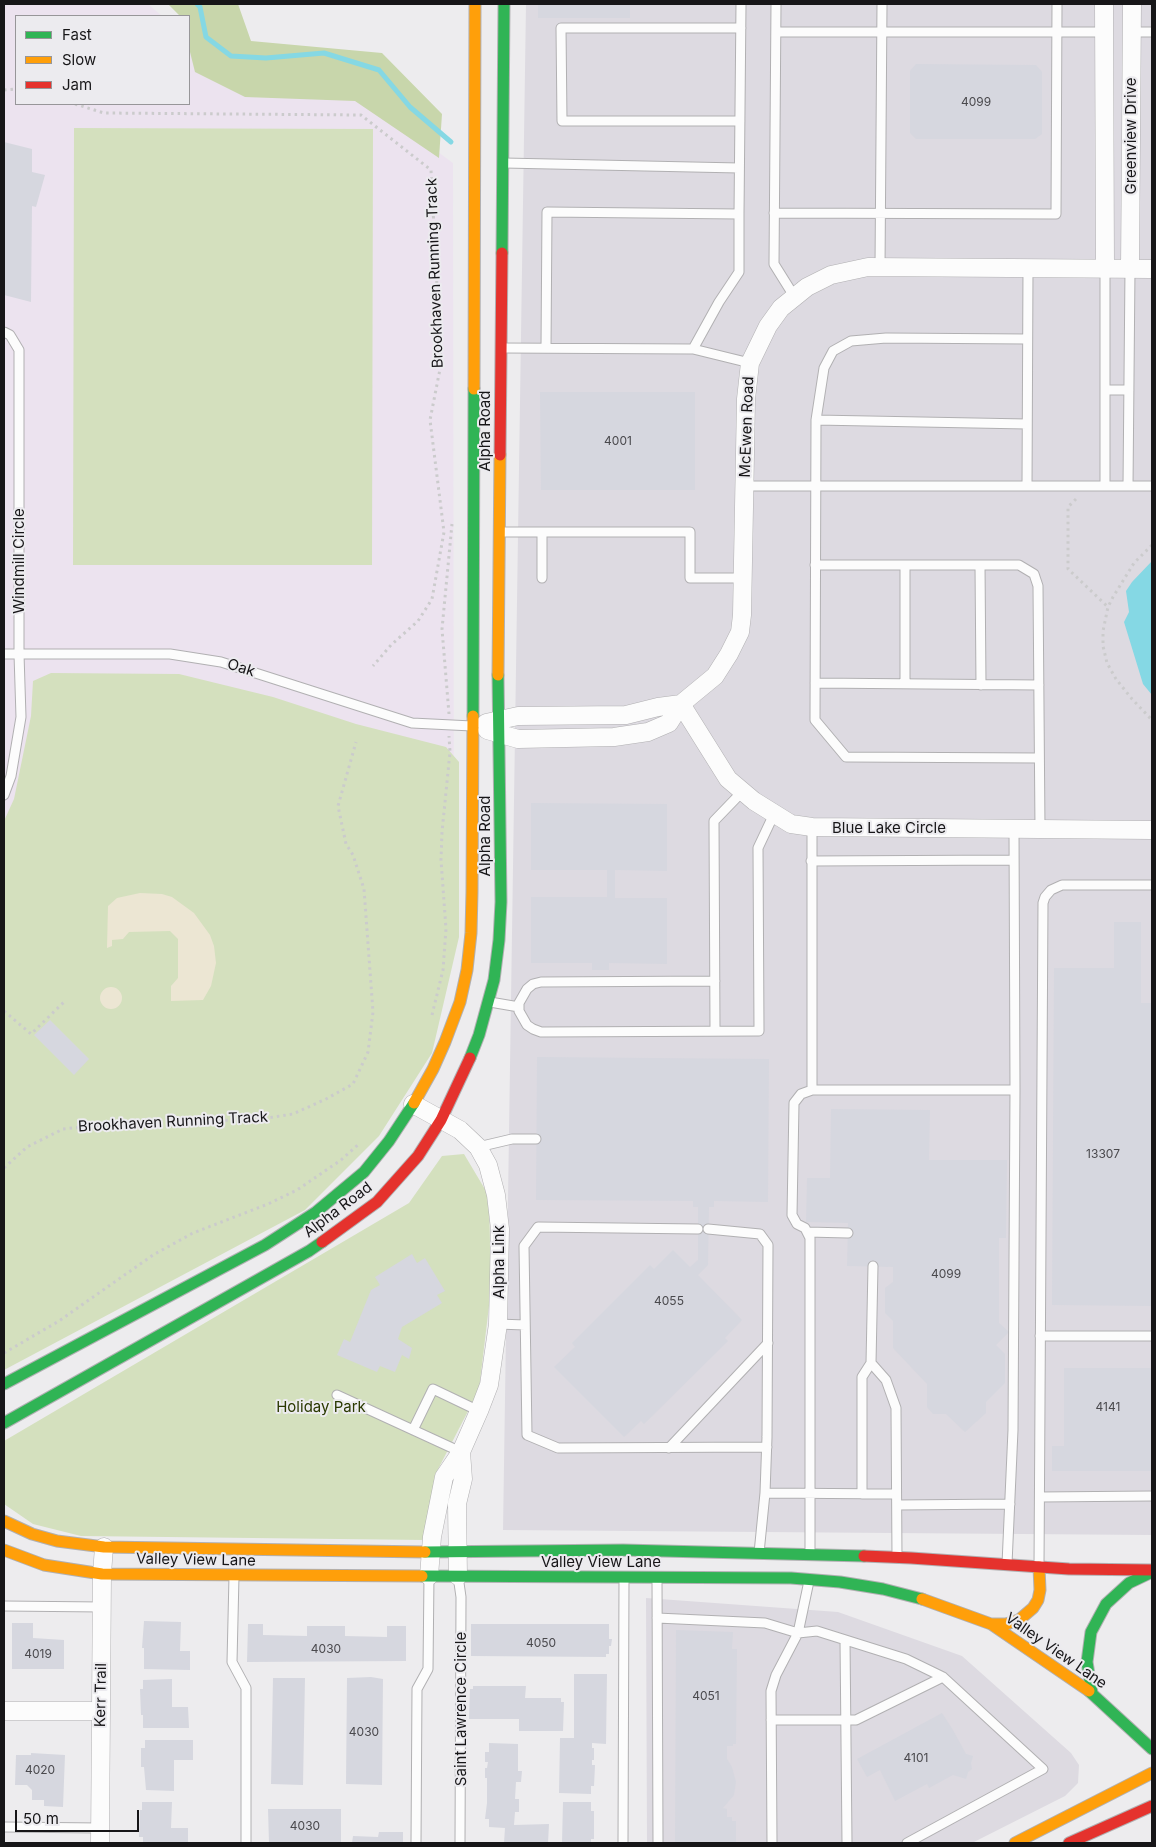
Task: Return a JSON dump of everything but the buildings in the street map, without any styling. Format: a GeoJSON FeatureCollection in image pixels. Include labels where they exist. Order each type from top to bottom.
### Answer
{"type":"FeatureCollection","features":[{"type":"Feature","properties":{"kind":"main road","name":"Alpha Road"},"geometry":{"type":"LineString","coordinates":[[4,1384],[265,1244],[316,1212],[364,1172],[389,1142],[433,1069],[460,1002],[467,970],[471,933],[475,4]]}},
{"type":"Feature","properties":{"kind":"main road","name":"Alpha Road"},"geometry":{"type":"LineString","coordinates":[[4,1423],[309,1251],[377,1202],[418,1156],[441,1120],[464,1073],[489,1002],[494,980],[500,930],[499,532],[504,4]]}},
{"type":"Feature","properties":{"kind":"main road","name":"Valley View Lane"},"geometry":{"type":"LineString","coordinates":[[4,1521],[32,1534],[57,1541],[104,1547],[431,1552],[623,1550],[759,1553],[932,1602],[991,1624],[1092,1693],[1152,1749]]}},
{"type":"Feature","properties":{"kind":"main road","name":"Valley View Lane"},"geometry":{"type":"LineString","coordinates":[[4,1550],[44,1565],[102,1574],[657,1578],[897,1558],[1039,1567],[1152,1571]]}},
{"type":"Feature","properties":{"kind":"main road"},"geometry":{"type":"LineString","coordinates":[[991,1624],[1006,1624],[1019,1620],[1033,1608],[1038,1600],[1040,1590],[1039,1567]]}},
{"type":"Feature","properties":{"kind":"main road"},"geometry":{"type":"LineString","coordinates":[[1092,1693],[1087,1662],[1091,1632],[1106,1604],[1129,1583],[1152,1571]]}},
{"type":"Feature","properties":{"kind":"main road"},"geometry":{"type":"LineString","coordinates":[[1016,1843],[1150,1774]]}},
{"type":"Feature","properties":{"kind":"main road"},"geometry":{"type":"LineString","coordinates":[[1069,1843],[1152,1806]]}},
{"type":"Feature","properties":{"kind":"street","name":"Greenview Drive"},"geometry":{"type":"LineString","coordinates":[[1104,4],[1105,269]]}},
{"type":"Feature","properties":{"kind":"street","name":"Greenview Drive"},"geometry":{"type":"LineString","coordinates":[[1130,269],[1132,4]]}},
{"type":"Feature","properties":{"kind":"street"},"geometry":{"type":"LineString","coordinates":[[1104,32],[1132,32]]}},
{"type":"Feature","properties":{"kind":"street","name":"McEwen Road"},"geometry":{"type":"LineString","coordinates":[[681,704],[715,676],[740,632],[743,578],[746,399],[750,363],[768,326],[781,308],[807,287],[830,275],[868,267],[1152,269]]}},
{"type":"Feature","properties":{"kind":"street"},"geometry":{"type":"LineString","coordinates":[[472,726],[499,727],[518,716],[626,715],[658,707],[681,704]]}},
{"type":"Feature","properties":{"kind":"street","name":"Blue Lake Circle"},"geometry":{"type":"LineString","coordinates":[[681,704],[728,779],[754,802],[791,824],[812,827],[1152,830]]}},
{"type":"Feature","properties":{"kind":"street","name":"Alpha Link"},"geometry":{"type":"LineString","coordinates":[[413,1104],[460,1130],[478,1147],[488,1165],[496,1195],[500,1229],[498,1324],[489,1385],[480,1411],[461,1452],[444,1477],[437,1506],[429,1576]]}},
{"type":"Feature","properties":{"kind":"street","name":"Alpha Link"},"geometry":{"type":"LineString","coordinates":[[458,1576],[457,1504],[463,1479],[461,1452]]}},
{"type":"Feature","properties":{"kind":"street","name":"Kerr Trail"},"geometry":{"type":"LineString","coordinates":[[100,1836],[102,1574],[104,1547]]}},
{"type":"Feature","properties":{"kind":"street"},"geometry":{"type":"LineString","coordinates":[[4,1711],[101,1711]]}},
{"type":"Feature","properties":{"kind":"lane"},"geometry":{"type":"LineString","coordinates":[[693,348],[719,302],[739,272],[741,4]]}},
{"type":"Feature","properties":{"kind":"lane"},"geometry":{"type":"LineString","coordinates":[[776,4],[774,264],[794,296]]}},
{"type":"Feature","properties":{"kind":"lane"},"geometry":{"type":"LineString","coordinates":[[880,267],[882,4]]}},
{"type":"Feature","properties":{"kind":"lane"},"geometry":{"type":"LineString","coordinates":[[774,213],[1056,214],[1057,4]]}},
{"type":"Feature","properties":{"kind":"lane"},"geometry":{"type":"LineString","coordinates":[[562,18],[562,122],[740,121]]}},
{"type":"Feature","properties":{"kind":"lane"},"geometry":{"type":"LineString","coordinates":[[611,18],[611,28]]}},
{"type":"Feature","properties":{"kind":"lane"},"geometry":{"type":"LineString","coordinates":[[562,28],[741,28]]}},
{"type":"Feature","properties":{"kind":"lane"},"geometry":{"type":"LineString","coordinates":[[776,32],[1104,32]]}},
{"type":"Feature","properties":{"kind":"lane"},"geometry":{"type":"LineString","coordinates":[[1132,32],[1152,32]]}},
{"type":"Feature","properties":{"kind":"lane"},"geometry":{"type":"LineString","coordinates":[[502,163],[740,168]]}},
{"type":"Feature","properties":{"kind":"lane"},"geometry":{"type":"LineString","coordinates":[[546,348],[547,212],[739,214]]}},
{"type":"Feature","properties":{"kind":"lane"},"geometry":{"type":"LineString","coordinates":[[1027,486],[1028,268]]}},
{"type":"Feature","properties":{"kind":"lane"},"geometry":{"type":"LineString","coordinates":[[1105,269],[1105,486]]}},
{"type":"Feature","properties":{"kind":"lane"},"geometry":{"type":"LineString","coordinates":[[1128,486],[1130,269]]}},
{"type":"Feature","properties":{"kind":"lane","name":"Windmill Circle"},"geometry":{"type":"LineString","coordinates":[[4,332],[10,335],[19,350],[20,717],[11,776],[4,795]]}},
{"type":"Feature","properties":{"kind":"lane"},"geometry":{"type":"LineString","coordinates":[[1027,339],[886,338],[851,341],[833,351],[824,368],[816,420],[815,720],[846,757],[1039,758]]}},
{"type":"Feature","properties":{"kind":"lane"},"geometry":{"type":"LineString","coordinates":[[500,348],[693,348],[750,363]]}},
{"type":"Feature","properties":{"kind":"lane"},"geometry":{"type":"LineString","coordinates":[[1105,390],[1129,390]]}},
{"type":"Feature","properties":{"kind":"lane"},"geometry":{"type":"LineString","coordinates":[[816,420],[1027,424]]}},
{"type":"Feature","properties":{"kind":"lane"},"geometry":{"type":"LineString","coordinates":[[745,486],[1152,486]]}},
{"type":"Feature","properties":{"kind":"lane"},"geometry":{"type":"LineString","coordinates":[[499,532],[690,532],[690,578],[743,578]]}},
{"type":"Feature","properties":{"kind":"lane"},"geometry":{"type":"LineString","coordinates":[[542,532],[542,578]]}},
{"type":"Feature","properties":{"kind":"lane"},"geometry":{"type":"LineString","coordinates":[[815,564],[1019,565],[1034,574],[1038,586],[1040,829]]}},
{"type":"Feature","properties":{"kind":"lane"},"geometry":{"type":"LineString","coordinates":[[905,565],[905,684]]}},
{"type":"Feature","properties":{"kind":"lane"},"geometry":{"type":"LineString","coordinates":[[980,565],[981,685]]}},
{"type":"Feature","properties":{"kind":"lane","name":"Oak"},"geometry":{"type":"LineString","coordinates":[[4,654],[170,654],[221,662],[412,723],[472,726]]}},
{"type":"Feature","properties":{"kind":"lane"},"geometry":{"type":"LineString","coordinates":[[815,683],[1038,686]]}},
{"type":"Feature","properties":{"kind":"lane"},"geometry":{"type":"LineString","coordinates":[[715,1031],[714,821],[742,792]]}},
{"type":"Feature","properties":{"kind":"lane"},"geometry":{"type":"LineString","coordinates":[[715,981],[541,982],[533,984],[527,989],[522,995],[519,1007],[522,1018],[527,1025],[541,1032],[758,1031],[758,848],[774,814]]}},
{"type":"Feature","properties":{"kind":"lane"},"geometry":{"type":"LineString","coordinates":[[812,827],[812,1090]]}},
{"type":"Feature","properties":{"kind":"lane"},"geometry":{"type":"LineString","coordinates":[[1007,1565],[1014,1421],[1014,829]]}},
{"type":"Feature","properties":{"kind":"lane"},"geometry":{"type":"LineString","coordinates":[[811,861],[1014,860]]}},
{"type":"Feature","properties":{"kind":"lane"},"geometry":{"type":"LineString","coordinates":[[1039,1567],[1043,903],[1045,896],[1051,890],[1062,885],[1152,885]]}},
{"type":"Feature","properties":{"kind":"lane"},"geometry":{"type":"LineString","coordinates":[[489,1002],[519,1007]]}},
{"type":"Feature","properties":{"kind":"lane"},"geometry":{"type":"LineString","coordinates":[[772,1843],[771,1691],[776,1675],[798,1633],[810,1566],[810,1238],[804,1228],[797,1224],[792,1215],[794,1103],[801,1094],[812,1090],[1015,1090]]}},
{"type":"Feature","properties":{"kind":"lane"},"geometry":{"type":"LineString","coordinates":[[478,1147],[512,1139],[536,1139]]}},
{"type":"Feature","properties":{"kind":"lane"},"geometry":{"type":"LineString","coordinates":[[698,1228],[538,1227],[524,1246],[527,1435],[558,1448],[767,1447]]}},
{"type":"Feature","properties":{"kind":"lane"},"geometry":{"type":"LineString","coordinates":[[708,1229],[760,1234],[768,1245],[767,1447],[759,1553]]}},
{"type":"Feature","properties":{"kind":"lane"},"geometry":{"type":"LineString","coordinates":[[807,1232],[848,1233]]}},
{"type":"Feature","properties":{"kind":"lane"},"geometry":{"type":"LineString","coordinates":[[862,1494],[862,1377],[871,1363],[873,1270]]}},
{"type":"Feature","properties":{"kind":"lane"},"geometry":{"type":"LineString","coordinates":[[498,1324],[525,1325]]}},
{"type":"Feature","properties":{"kind":"lane"},"geometry":{"type":"LineString","coordinates":[[1040,1336],[1152,1336]]}},
{"type":"Feature","properties":{"kind":"lane"},"geometry":{"type":"LineString","coordinates":[[669,1448],[768,1343]]}},
{"type":"Feature","properties":{"kind":"lane"},"geometry":{"type":"LineString","coordinates":[[871,1363],[886,1380],[896,1408],[897,1558]]}},
{"type":"Feature","properties":{"kind":"lane"},"geometry":{"type":"LineString","coordinates":[[414,1430],[433,1389],[480,1411]]}},
{"type":"Feature","properties":{"kind":"lane"},"geometry":{"type":"LineString","coordinates":[[336,1395],[461,1452]]}},
{"type":"Feature","properties":{"kind":"lane"},"geometry":{"type":"LineString","coordinates":[[764,1493],[896,1494]]}},
{"type":"Feature","properties":{"kind":"lane"},"geometry":{"type":"LineString","coordinates":[[1040,1497],[1152,1496]]}},
{"type":"Feature","properties":{"kind":"lane"},"geometry":{"type":"LineString","coordinates":[[896,1505],[1010,1504]]}},
{"type":"Feature","properties":{"kind":"lane"},"geometry":{"type":"LineString","coordinates":[[234,1576],[232,1662],[246,1688],[246,1843]]}},
{"type":"Feature","properties":{"kind":"lane"},"geometry":{"type":"LineString","coordinates":[[416,1843],[417,1689],[428,1669],[429,1576]]}},
{"type":"Feature","properties":{"kind":"lane","name":"Saint Lawrence Circle"},"geometry":{"type":"LineString","coordinates":[[458,1576],[461,1598],[460,1843]]}},
{"type":"Feature","properties":{"kind":"lane"},"geometry":{"type":"LineString","coordinates":[[623,1843],[624,1577]]}},
{"type":"Feature","properties":{"kind":"lane"},"geometry":{"type":"LineString","coordinates":[[657,1578],[658,1843]]}},
{"type":"Feature","properties":{"kind":"lane"},"geometry":{"type":"LineString","coordinates":[[4,1606],[102,1606]]}},
{"type":"Feature","properties":{"kind":"lane"},"geometry":{"type":"LineString","coordinates":[[657,1618],[765,1622],[798,1633],[817,1631],[906,1660],[943,1677],[1043,1769],[907,1843]]}},
{"type":"Feature","properties":{"kind":"lane"},"geometry":{"type":"LineString","coordinates":[[845,1640],[847,1843]]}},
{"type":"Feature","properties":{"kind":"lane"},"geometry":{"type":"LineString","coordinates":[[771,1720],[856,1720],[943,1677]]}},
{"type":"Feature","properties":{"kind":"lane"},"geometry":{"type":"LineString","coordinates":[[4,1828],[100,1836]]}},
{"type":"Feature","properties":{"kind":"path","name":"Brookhaven Running Track"},"geometry":{"type":"LineString","coordinates":[[78,105],[104,113],[361,115],[431,170],[441,364],[430,420],[444,532],[432,599],[418,621],[391,645],[373,666]]}},
{"type":"Feature","properties":{"kind":"path"},"geometry":{"type":"LineString","coordinates":[[1078,498],[1068,507],[1068,569],[1108,607]]}},
{"type":"Feature","properties":{"kind":"path"},"geometry":{"type":"LineString","coordinates":[[1152,545],[1134,563],[1118,589],[1108,607],[1103,632],[1103,646],[1107,663],[1132,699],[1152,720]]}},
{"type":"Feature","properties":{"kind":"path","name":"Brookhaven Running Track"},"geometry":{"type":"LineString","coordinates":[[4,1168],[27,1147],[63,1129],[123,1123],[248,1121],[293,1114],[353,1084],[368,1052],[373,1012],[364,889],[353,855],[346,844],[338,806],[356,742]]}},
{"type":"Feature","properties":{"kind":"path"},"geometry":{"type":"LineString","coordinates":[[430,1023],[443,970],[446,929],[442,886],[442,832],[450,752]]}},
{"type":"Feature","properties":{"kind":"path"},"geometry":{"type":"LineString","coordinates":[[4,1011],[31,1034],[64,1002]]}},
{"type":"Feature","properties":{"kind":"path"},"geometry":{"type":"LineString","coordinates":[[4,1353],[59,1321],[161,1250],[193,1233],[268,1204],[297,1190],[341,1160],[366,1136]]}},
{"type":"Feature","properties":{"kind":"shaded area"},"geometry":{"type":"Polygon","coordinates":[[[4,4],[148,4],[161,15],[15,15],[15,105],[190,105],[190,40],[357,93],[453,163],[454,948],[4,1366],[4,4]]]}},
{"type":"Feature","properties":{"kind":"shaded area"},"geometry":{"type":"Polygon","coordinates":[[[526,4],[1152,4],[1152,1535],[503,1530],[526,4]]]}},
{"type":"Feature","properties":{"kind":"shaded area"},"geometry":{"type":"Polygon","coordinates":[[[646,1598],[838,1612],[962,1656],[1071,1753],[1079,1765],[1078,1783],[1065,1796],[972,1843],[647,1843],[646,1598]]]}},
{"type":"Feature","properties":{"kind":"green space"},"geometry":{"type":"Polygon","coordinates":[[[168,4],[238,4],[251,41],[382,53],[442,114],[439,158],[355,101],[245,97],[195,72],[190,52],[190,15],[179,15],[168,4]]]}},
{"type":"Feature","properties":{"kind":"green space"},"geometry":{"type":"Polygon","coordinates":[[[74,128],[373,129],[372,565],[73,565],[74,128]]]}},
{"type":"Feature","properties":{"kind":"green space"},"geometry":{"type":"Polygon","coordinates":[[[51,673],[179,674],[273,697],[356,724],[446,747],[459,762],[459,937],[432,1053],[379,1136],[305,1210],[4,1370],[4,821],[14,799],[31,716],[33,681],[51,673]]]}},
{"type":"Feature","properties":{"kind":"green space","name":"Holiday Park"},"geometry":{"type":"Polygon","coordinates":[[[464,1154],[489,1196],[491,1289],[479,1390],[435,1475],[425,1540],[81,1536],[33,1524],[4,1504],[4,1441],[409,1203],[442,1156],[464,1154]]]}},
{"type":"Feature","properties":{"kind":"sand"},"geometry":{"type":"Polygon","coordinates":[[[140,893],[162,894],[172,897],[194,913],[210,935],[214,946],[216,963],[211,986],[203,1000],[171,1001],[171,986],[178,978],[178,939],[170,931],[129,932],[123,939],[112,940],[112,946],[107,948],[108,906],[117,898],[140,893]]]}},
{"type":"Feature","properties":{"kind":"sand"},"geometry":{"type":"Polygon","coordinates":[[[111,987],[119,990],[122,998],[119,1006],[111,1009],[103,1006],[100,998],[103,990],[111,987]]]}},
{"type":"Feature","properties":{"kind":"water"},"geometry":{"type":"Polygon","coordinates":[[[1152,561],[1152,695],[1143,684],[1124,622],[1129,612],[1126,591],[1152,561]]]}},
{"type":"Feature","properties":{"kind":"waterway"},"geometry":{"type":"LineString","coordinates":[[197,4],[200,7],[206,37],[231,56],[266,58],[324,53],[379,70],[410,107],[451,142]]}},
{"type":"Feature","properties":{"kind":"traffic: fast"},"geometry":{"type":"LineString","coordinates":[[502,253],[504,4]]}},
{"type":"Feature","properties":{"kind":"traffic: fast"},"geometry":{"type":"LineString","coordinates":[[473,716],[474,389]]}},
{"type":"Feature","properties":{"kind":"traffic: fast"},"geometry":{"type":"LineString","coordinates":[[470,1058],[479,1035],[494,980],[499,940],[501,902],[498,675]]}},
{"type":"Feature","properties":{"kind":"traffic: fast"},"geometry":{"type":"LineString","coordinates":[[4,1384],[265,1245],[316,1212],[364,1172],[389,1141],[414,1103]]}},
{"type":"Feature","properties":{"kind":"traffic: fast"},"geometry":{"type":"LineString","coordinates":[[4,1423],[322,1242]]}},
{"type":"Feature","properties":{"kind":"traffic: fast"},"geometry":{"type":"LineString","coordinates":[[425,1552],[623,1550],[864,1556]]}},
{"type":"Feature","properties":{"kind":"traffic: fast"},"geometry":{"type":"LineString","coordinates":[[1092,1693],[1087,1662],[1091,1632],[1106,1604],[1129,1583],[1152,1572]]}},
{"type":"Feature","properties":{"kind":"traffic: fast"},"geometry":{"type":"LineString","coordinates":[[422,1576],[791,1578],[840,1582],[883,1589],[922,1599]]}},
{"type":"Feature","properties":{"kind":"traffic: fast"},"geometry":{"type":"LineString","coordinates":[[1089,1691],[1152,1749]]}},
{"type":"Feature","properties":{"kind":"traffic: slow"},"geometry":{"type":"LineString","coordinates":[[474,389],[475,4]]}},
{"type":"Feature","properties":{"kind":"traffic: slow"},"geometry":{"type":"LineString","coordinates":[[498,675],[500,455]]}},
{"type":"Feature","properties":{"kind":"traffic: slow"},"geometry":{"type":"LineString","coordinates":[[414,1103],[433,1069],[445,1042],[460,1002],[467,970],[471,933],[472,892],[473,716]]}},
{"type":"Feature","properties":{"kind":"traffic: slow"},"geometry":{"type":"LineString","coordinates":[[4,1521],[32,1534],[57,1541],[104,1547],[425,1552]]}},
{"type":"Feature","properties":{"kind":"traffic: slow"},"geometry":{"type":"LineString","coordinates":[[4,1550],[44,1565],[102,1574],[422,1576]]}},
{"type":"Feature","properties":{"kind":"traffic: slow"},"geometry":{"type":"LineString","coordinates":[[991,1624],[1006,1624],[1019,1620],[1033,1608],[1038,1600],[1040,1590],[1039,1567]]}},
{"type":"Feature","properties":{"kind":"traffic: slow"},"geometry":{"type":"LineString","coordinates":[[922,1599],[991,1624],[1089,1691]]}},
{"type":"Feature","properties":{"kind":"traffic: slow"},"geometry":{"type":"LineString","coordinates":[[1015,1843],[1152,1773]]}},
{"type":"Feature","properties":{"kind":"traffic: jam"},"geometry":{"type":"LineString","coordinates":[[500,455],[502,253]]}},
{"type":"Feature","properties":{"kind":"traffic: jam"},"geometry":{"type":"LineString","coordinates":[[322,1242],[377,1202],[418,1156],[441,1120],[470,1058]]}},
{"type":"Feature","properties":{"kind":"traffic: jam"},"geometry":{"type":"LineString","coordinates":[[864,1556],[1069,1569],[1152,1570]]}},
{"type":"Feature","properties":{"kind":"traffic: jam"},"geometry":{"type":"LineString","coordinates":[[1069,1843],[1152,1806]]}}]}
